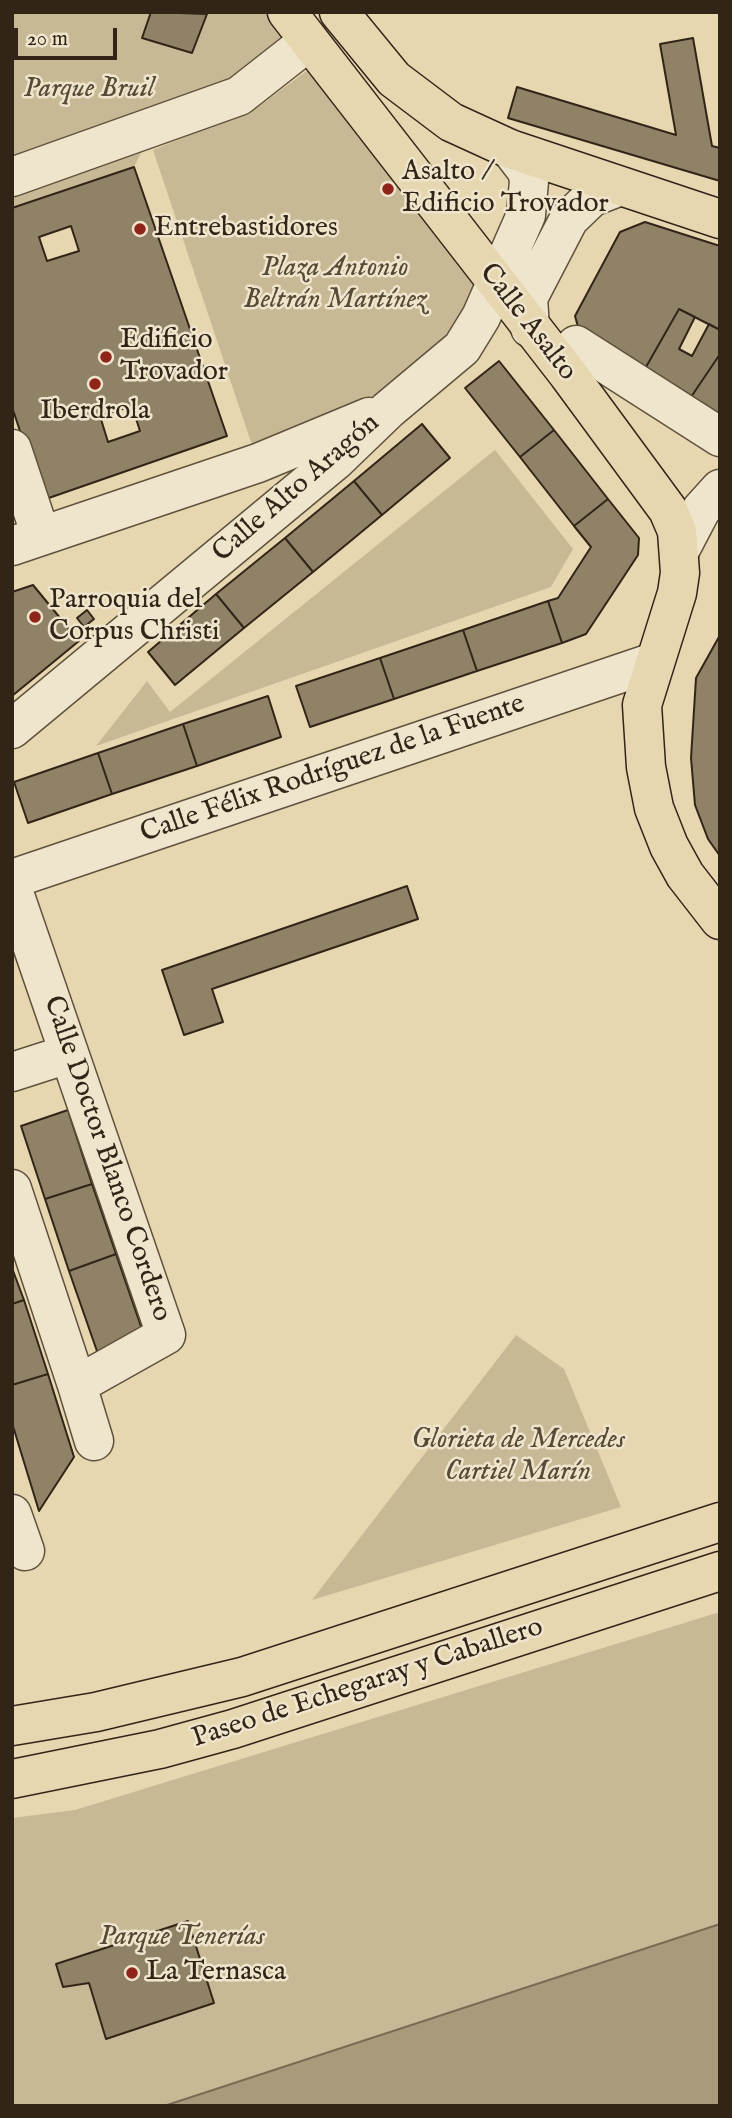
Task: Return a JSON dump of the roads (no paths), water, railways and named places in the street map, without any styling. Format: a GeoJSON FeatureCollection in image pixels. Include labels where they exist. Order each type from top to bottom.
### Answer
{"type":"FeatureCollection","features":[{"type":"Feature","properties":{"kind":"main road"},"geometry":{"type":"LineString","coordinates":[[339,12],[394,79],[451,122],[510,149],[720,219]]}},
{"type":"Feature","properties":{"kind":"main road","name":"Calle Asalto"},"geometry":{"type":"LineString","coordinates":[[298,26],[668,510],[677,531],[677,593],[642,705],[642,732],[654,808],[669,846],[685,875],[720,920]]}},
{"type":"Feature","properties":{"kind":"main road","name":"Paseo de Echegaray y Caballero"},"geometry":{"type":"LineString","coordinates":[[12,1726],[96,1712],[242,1677],[720,1522]]}},
{"type":"Feature","properties":{"kind":"main road","name":"Paseo de Echegaray y Caballero"},"geometry":{"type":"LineString","coordinates":[[12,1779],[160,1749],[233,1728],[720,1571]]}},
{"type":"Feature","properties":{"kind":"street"},"geometry":{"type":"LineString","coordinates":[[12,177],[239,96],[298,26]]}},
{"type":"Feature","properties":{"kind":"street","name":"Calle Alto Aragón"},"geometry":{"type":"LineString","coordinates":[[12,729],[335,461],[388,410],[462,348],[475,330],[526,215],[530,194],[527,171],[510,149]]}},
{"type":"Feature","properties":{"kind":"street"},"geometry":{"type":"LineString","coordinates":[[530,327],[528,298],[569,219],[592,197],[618,187]]}},
{"type":"Feature","properties":{"kind":"street"},"geometry":{"type":"LineString","coordinates":[[576,345],[720,437]]}},
{"type":"Feature","properties":{"kind":"street"},"geometry":{"type":"LineString","coordinates":[[12,449],[27,541],[258,463],[388,410]]}},
{"type":"Feature","properties":{"kind":"street"},"geometry":{"type":"LineString","coordinates":[[679,552],[701,510],[720,489]]}},
{"type":"Feature","properties":{"kind":"street","name":"Calle Félix Rodríguez de la Fuente"},"geometry":{"type":"LineString","coordinates":[[12,879],[654,662]]}},
{"type":"Feature","properties":{"kind":"street","name":"Calle Doctor Blanco Cordero"},"geometry":{"type":"LineString","coordinates":[[12,887],[166,1335],[77,1385]]}},
{"type":"Feature","properties":{"kind":"street"},"geometry":{"type":"LineString","coordinates":[[12,1072],[68,1054]]}},
{"type":"Feature","properties":{"kind":"street"},"geometry":{"type":"LineString","coordinates":[[12,1189],[94,1441]]}},
{"type":"Feature","properties":{"kind":"street"},"geometry":{"type":"LineString","coordinates":[[12,1514],[25,1551]]}},
{"type":"Feature","properties":{"kind":"place","name":"Asalto / Edificio Trovador"},"geometry":{"type":"Point","coordinates":[388,189]}},
{"type":"Feature","properties":{"kind":"place","name":"Entrebastidores"},"geometry":{"type":"Point","coordinates":[140,229]}},
{"type":"Feature","properties":{"kind":"place","name":"Edificio Trovador"},"geometry":{"type":"Point","coordinates":[106,357]}},
{"type":"Feature","properties":{"kind":"place","name":"Iberdrola"},"geometry":{"type":"Point","coordinates":[95,384]}},
{"type":"Feature","properties":{"kind":"place","name":"Parroquia del Corpus Christi"},"geometry":{"type":"Point","coordinates":[35,617]}},
{"type":"Feature","properties":{"kind":"place","name":"La Ternasca"},"geometry":{"type":"Point","coordinates":[132,1973]}},
{"type":"Feature","properties":{"kind":"park label","name":"Parque Bruil"},"geometry":{"type":"Point","coordinates":[89,90]}},
{"type":"Feature","properties":{"kind":"park label","name":"Plaza Antonio Beltrán Martínez"},"geometry":{"type":"Point","coordinates":[335,285]}},
{"type":"Feature","properties":{"kind":"park label","name":"Glorieta de Mercedes Cartiel Marín"},"geometry":{"type":"Point","coordinates":[518,1457]}},
{"type":"Feature","properties":{"kind":"park label","name":"Parque Tenerías"},"geometry":{"type":"Point","coordinates":[182,1938]}}]}
